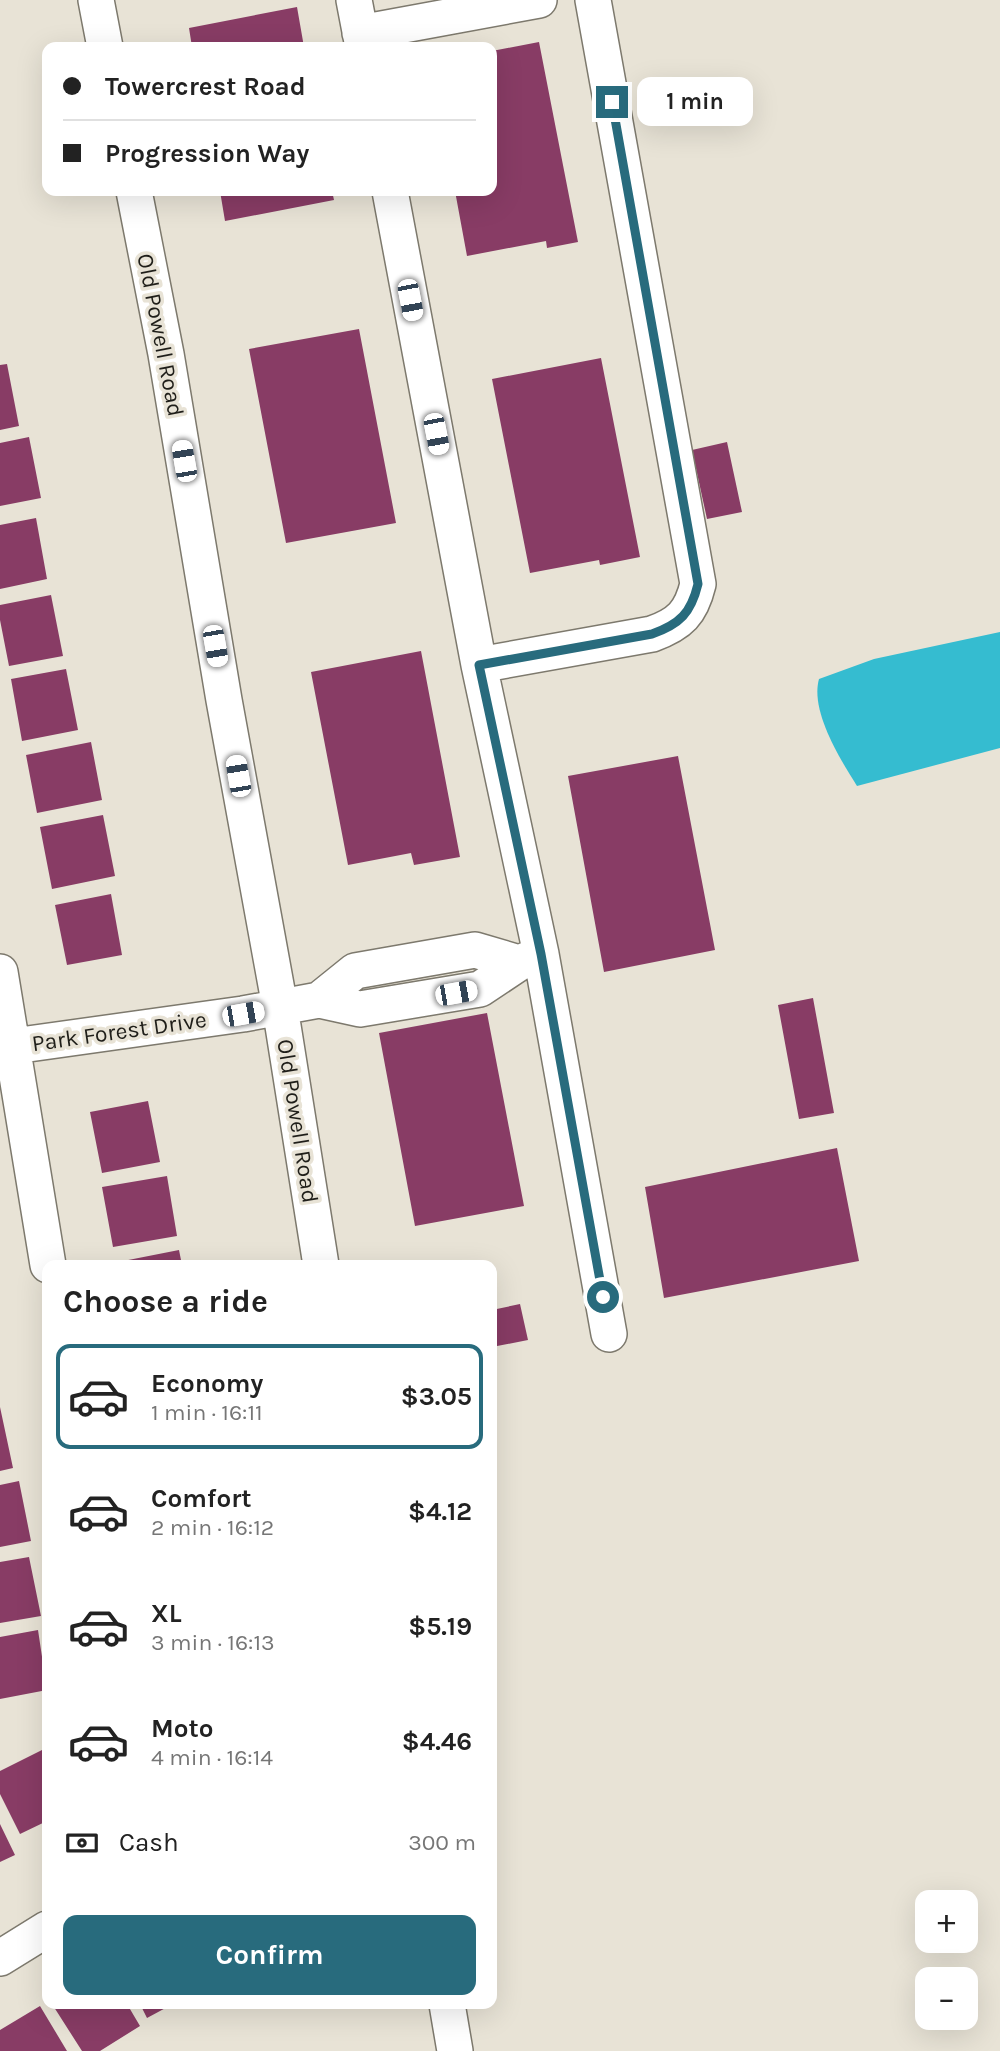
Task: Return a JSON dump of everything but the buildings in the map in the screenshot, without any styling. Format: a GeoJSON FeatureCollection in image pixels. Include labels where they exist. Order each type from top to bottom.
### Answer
{"type":"FeatureCollection","features":[{"type":"Feature","properties":{"kind":"street"},"geometry":{"type":"LineString","coordinates":[[96,0],[104,42]]}},
{"type":"Feature","properties":{"kind":"street"},"geometry":{"type":"LineString","coordinates":[[359,27],[539,0]]}},
{"type":"Feature","properties":{"kind":"street"},"geometry":{"type":"LineString","coordinates":[[479,665],[652,634],[669,628],[691,607],[698,584],[593,0]]}},
{"type":"Feature","properties":{"kind":"street","name":"Old Powell Road"},"geometry":{"type":"LineString","coordinates":[[135,196],[166,354],[224,700],[280,1007],[320,1260]]}},
{"type":"Feature","properties":{"kind":"street"},"geometry":{"type":"LineString","coordinates":[[391,196],[479,665],[530,959],[609,1334]]}},
{"type":"Feature","properties":{"kind":"street","name":"Park Forest Drive"},"geometry":{"type":"LineString","coordinates":[[6,1047],[319,1000],[355,971],[475,950],[530,959]]}},
{"type":"Feature","properties":{"kind":"street"},"geometry":{"type":"LineString","coordinates":[[0,972],[6,1047],[47,1260]]}},
{"type":"Feature","properties":{"kind":"street"},"geometry":{"type":"LineString","coordinates":[[0,1958],[42,1931]]}},
{"type":"Feature","properties":{"kind":"street"},"geometry":{"type":"LineString","coordinates":[[448,2009],[455,2051]]}},
{"type":"Feature","properties":{"kind":"water"},"geometry":{"type":"Polygon","coordinates":[[[1000,632],[1000,748],[857,786],[835,749],[823,720],[817,692],[819,679],[874,659],[1000,632]]]}},
{"type":"Feature","properties":{"kind":"route"},"geometry":{"type":"LineString","coordinates":[[603,1297],[541,954],[479,665],[652,634],[669,628],[684,616],[696,595],[698,584],[695,558],[612,102]]}}]}
